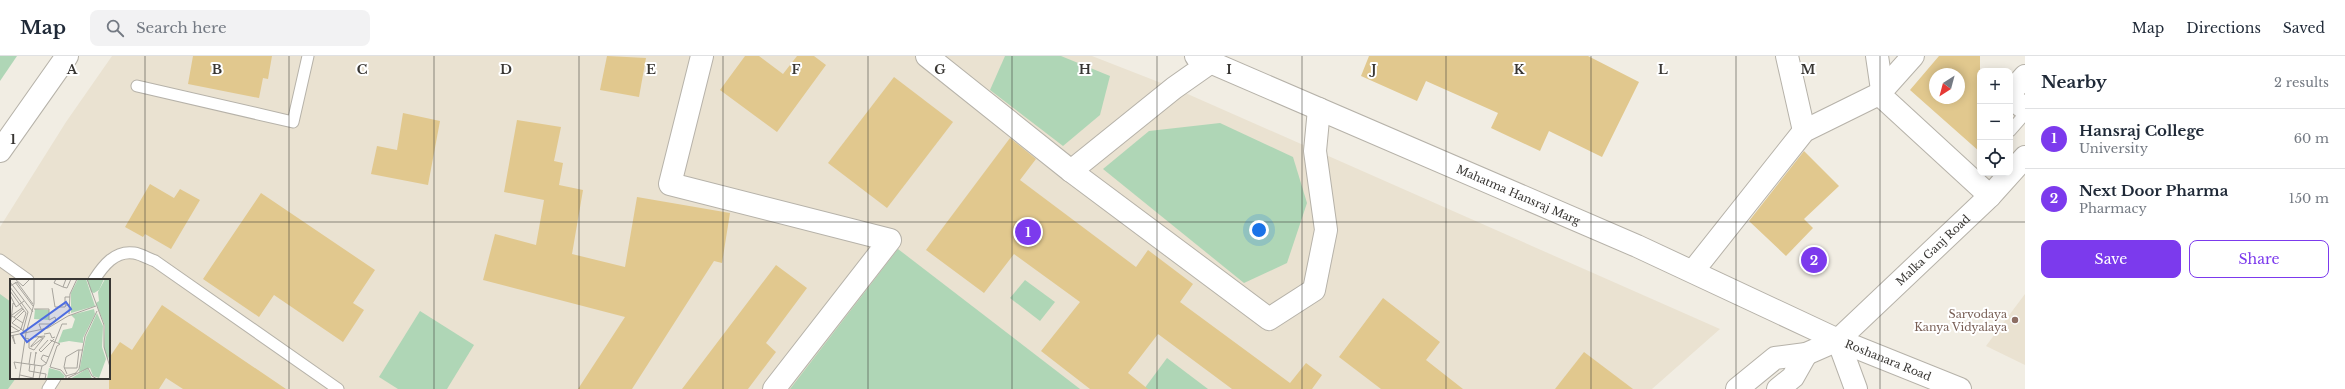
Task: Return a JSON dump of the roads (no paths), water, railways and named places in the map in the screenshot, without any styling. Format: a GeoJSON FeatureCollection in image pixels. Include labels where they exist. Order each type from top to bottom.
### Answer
{"type":"FeatureCollection","features":[{"type":"Feature","properties":{"kind":"street"},"geometry":{"type":"LineString","coordinates":[[0,151],[67,56]]}},
{"type":"Feature","properties":{"kind":"street"},"geometry":{"type":"LineString","coordinates":[[702,56],[670,184],[890,240],[774,389]]}},
{"type":"Feature","properties":{"kind":"street"},"geometry":{"type":"LineString","coordinates":[[927,56],[1071,171],[1269,319],[1314,290],[1326,230],[1315,151],[1318,109]]}},
{"type":"Feature","properties":{"kind":"street"},"geometry":{"type":"LineString","coordinates":[[1787,56],[1804,131]]}},
{"type":"Feature","properties":{"kind":"street"},"geometry":{"type":"LineString","coordinates":[[1877,56],[1881,92],[1975,172],[1990,196]]}},
{"type":"Feature","properties":{"kind":"street"},"geometry":{"type":"LineString","coordinates":[[1693,271],[1804,131],[1881,92],[1913,56]]}},
{"type":"Feature","properties":{"kind":"street"},"geometry":{"type":"LineString","coordinates":[[1071,171],[1174,88],[1204,59]]}},
{"type":"Feature","properties":{"kind":"street","name":"Mahatma Hansraj Marg"},"geometry":{"type":"LineString","coordinates":[[1204,59],[1693,271],[1838,340]]}},
{"type":"Feature","properties":{"kind":"street"},"geometry":{"type":"LineString","coordinates":[[2013,90],[2025,76]]}},
{"type":"Feature","properties":{"kind":"street"},"geometry":{"type":"LineString","coordinates":[[2013,99],[2025,109]]}},
{"type":"Feature","properties":{"kind":"street","name":"Malka Ganj Road"},"geometry":{"type":"LineString","coordinates":[[1737,389],[1776,358],[1806,354],[1838,340],[1990,196],[2025,157]]}},
{"type":"Feature","properties":{"kind":"street"},"geometry":{"type":"LineString","coordinates":[[1838,340],[1856,389]]}},
{"type":"Feature","properties":{"kind":"street","name":"Roshanara Road"},"geometry":{"type":"LineString","coordinates":[[1838,340],[1960,389]]}},
{"type":"Feature","properties":{"kind":"street"},"geometry":{"type":"LineString","coordinates":[[1778,389],[1793,377],[1806,354]]}},
{"type":"Feature","properties":{"kind":"lane"},"geometry":{"type":"LineString","coordinates":[[137,86],[293,122],[308,56]]}},
{"type":"Feature","properties":{"kind":"lane"},"geometry":{"type":"LineString","coordinates":[[2013,128],[2025,114]]}},
{"type":"Feature","properties":{"kind":"lane"},"geometry":{"type":"LineString","coordinates":[[95,279],[104,264],[118,255],[134,253],[155,261],[338,389]]}},
{"type":"Feature","properties":{"kind":"lane"},"geometry":{"type":"LineString","coordinates":[[0,260],[27,279]]}},
{"type":"Feature","properties":{"kind":"lane"},"geometry":{"type":"LineString","coordinates":[[48,389],[54,379]]}},
{"type":"Feature","properties":{"kind":"place","name":"Hansraj College"},"geometry":{"type":"Point","coordinates":[1028,232]}},
{"type":"Feature","properties":{"kind":"place","name":"Next Door Pharma"},"geometry":{"type":"Point","coordinates":[1814,260]}},
{"type":"Feature","properties":{"kind":"place","name":"Sarvodaya Kanya Vidyalaya"},"geometry":{"type":"Point","coordinates":[2015,320]}}]}
